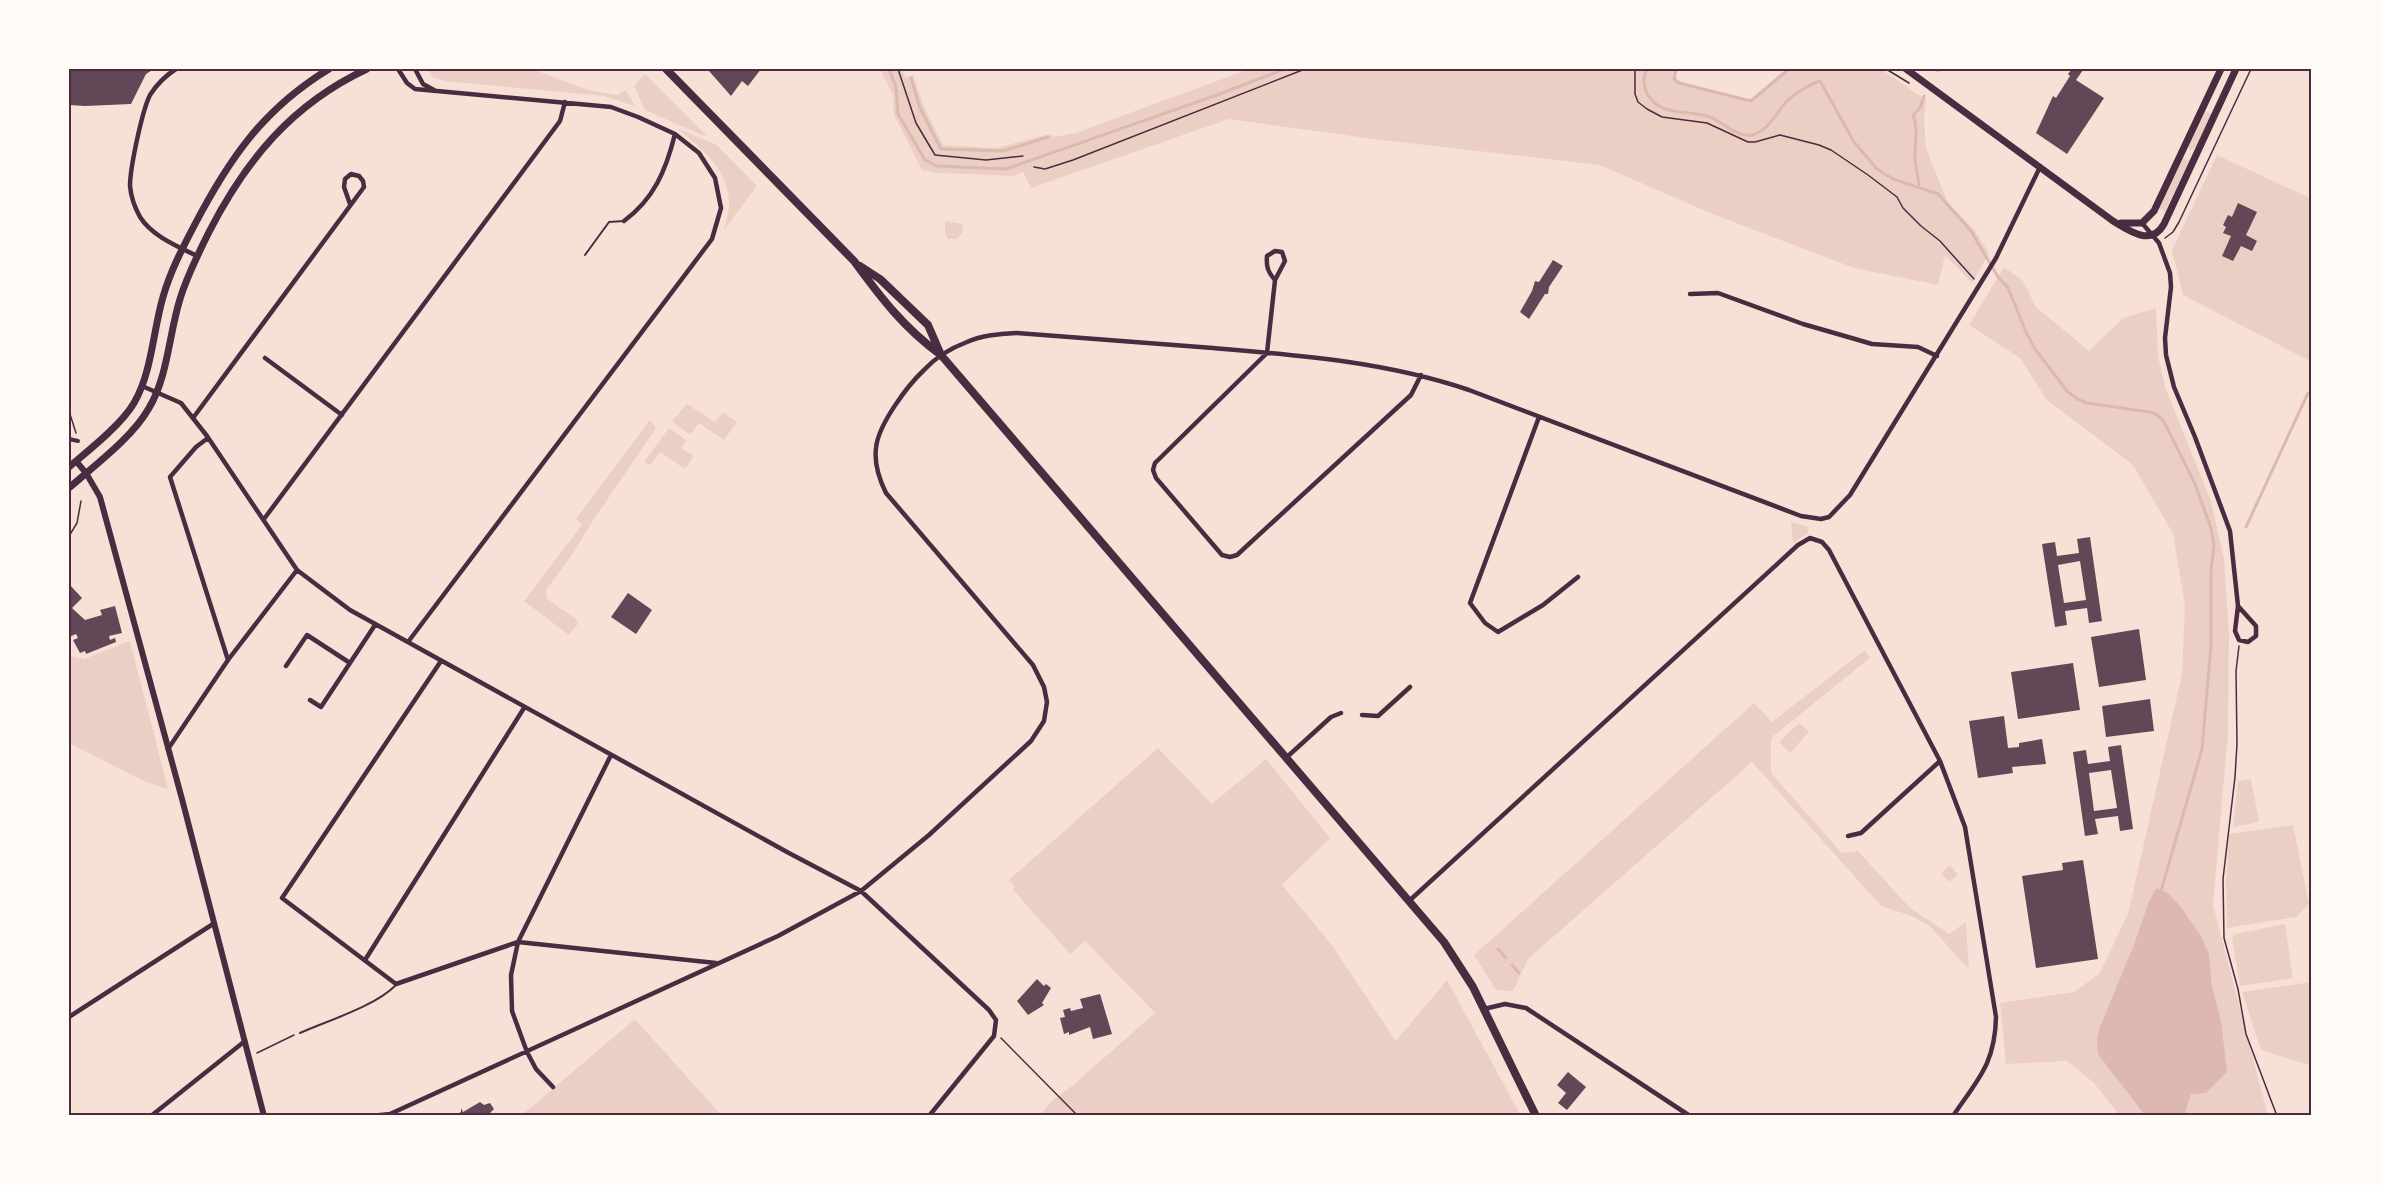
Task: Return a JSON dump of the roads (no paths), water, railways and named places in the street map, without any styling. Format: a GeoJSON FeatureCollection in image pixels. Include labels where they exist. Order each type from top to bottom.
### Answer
{"type":"FeatureCollection","features":[{"type":"Feature","properties":{"kind":"main road"},"geometry":{"type":"LineString","coordinates":[[69,467],[125,415],[142,386],[164,295],[183,249],[227,168],[255,130],[294,92],[329,69]]}},
{"type":"Feature","properties":{"kind":"main road"},"geometry":{"type":"LineString","coordinates":[[69,488],[138,423],[157,392],[178,306],[197,256],[239,178],[271,139],[321,94],[367,69]]}},
{"type":"Feature","properties":{"kind":"main road"},"geometry":{"type":"LineString","coordinates":[[666,69],[854,261],[880,297],[915,336],[941,355],[1444,942],[1473,987],[1536,1116]]}},
{"type":"Feature","properties":{"kind":"main road"},"geometry":{"type":"LineString","coordinates":[[1906,69],[2113,220],[2140,236],[2156,238],[2236,69]]}},
{"type":"Feature","properties":{"kind":"main road"},"geometry":{"type":"LineString","coordinates":[[2113,220],[2128,224],[2142,223],[2154,211],[2220,71]]}},
{"type":"Feature","properties":{"kind":"main road"},"geometry":{"type":"LineString","coordinates":[[2220,71],[2228,87]]}},
{"type":"Feature","properties":{"kind":"main road"},"geometry":{"type":"LineString","coordinates":[[2186,144],[2188,153],[2194,158]]}},
{"type":"Feature","properties":{"kind":"main road"},"geometry":{"type":"LineString","coordinates":[[854,261],[880,279],[928,325],[941,355]]}},
{"type":"Feature","properties":{"kind":"street"},"geometry":{"type":"LineString","coordinates":[[176,69],[159,81],[147,103],[131,173],[130,188],[133,202],[146,224],[162,237],[197,256]]}},
{"type":"Feature","properties":{"kind":"street"},"geometry":{"type":"LineString","coordinates":[[398,69],[410,87],[421,90],[565,102],[618,109],[675,134],[699,153],[715,178],[721,208],[712,239],[408,642]]}},
{"type":"Feature","properties":{"kind":"street"},"geometry":{"type":"LineString","coordinates":[[415,69],[423,84],[434,90]]}},
{"type":"Feature","properties":{"kind":"street"},"geometry":{"type":"LineString","coordinates":[[264,519],[560,121],[565,102]]}},
{"type":"Feature","properties":{"kind":"street"},"geometry":{"type":"LineString","coordinates":[[624,221],[636,212],[659,183],[665,171],[675,134]]}},
{"type":"Feature","properties":{"kind":"street"},"geometry":{"type":"LineString","coordinates":[[371,1116],[390,1115],[778,936],[861,891],[929,835],[1031,741],[1044,721],[1047,702],[1044,687],[1033,665],[886,493],[878,473],[876,446],[887,420],[919,375],[941,355],[970,341],[993,335],[1017,333],[1267,352],[1390,368],[1421,375],[1490,398],[1801,516],[1824,518],[1832,514],[1850,495],[1937,356],[1996,258],[2040,167]]}},
{"type":"Feature","properties":{"kind":"street"},"geometry":{"type":"LineString","coordinates":[[193,418],[364,187],[359,176],[351,174],[345,179],[344,187],[350,204]]}},
{"type":"Feature","properties":{"kind":"street"},"geometry":{"type":"LineString","coordinates":[[2142,223],[2156,238],[2165,255],[2170,273],[2171,294],[2165,338],[2169,373],[2230,531],[2238,606],[2235,631],[2239,640],[2248,642],[2254,639],[2258,631],[2252,619],[2238,606]]}},
{"type":"Feature","properties":{"kind":"street"},"geometry":{"type":"LineString","coordinates":[[1275,280],[1268,272],[1267,260],[1270,253],[1277,251],[1285,256],[1285,261],[1275,280],[1267,352],[1161,458],[1154,468],[1156,478],[1218,552],[1227,557],[1237,555],[1411,395],[1421,375]]}},
{"type":"Feature","properties":{"kind":"street"},"geometry":{"type":"LineString","coordinates":[[1690,294],[1718,293],[1803,324],[1872,344],[1918,348],[1937,356]]}},
{"type":"Feature","properties":{"kind":"street"},"geometry":{"type":"LineString","coordinates":[[265,358],[342,415]]}},
{"type":"Feature","properties":{"kind":"street"},"geometry":{"type":"LineString","coordinates":[[142,386],[181,403],[208,438],[297,570],[350,610],[861,891],[989,1010],[996,1020],[996,1033],[929,1116]]}},
{"type":"Feature","properties":{"kind":"street"},"geometry":{"type":"LineString","coordinates":[[1539,417],[1470,603],[1485,623],[1498,632],[1543,605],[1578,577]]}},
{"type":"Feature","properties":{"kind":"street"},"geometry":{"type":"LineString","coordinates":[[208,438],[196,447],[170,477],[228,660]]}},
{"type":"Feature","properties":{"kind":"street"},"geometry":{"type":"LineString","coordinates":[[69,439],[78,441]]}},
{"type":"Feature","properties":{"kind":"street"},"geometry":{"type":"LineString","coordinates":[[76,461],[98,491],[264,1116]]}},
{"type":"Feature","properties":{"kind":"street"},"geometry":{"type":"LineString","coordinates":[[1409,901],[1798,545],[1813,538],[1822,542],[1829,550],[1940,761],[1965,827],[1996,1017],[1996,1037],[1989,1063],[1953,1116]]}},
{"type":"Feature","properties":{"kind":"street"},"geometry":{"type":"LineString","coordinates":[[168,749],[228,660],[297,570]]}},
{"type":"Feature","properties":{"kind":"street"},"geometry":{"type":"LineString","coordinates":[[310,700],[321,707],[375,625]]}},
{"type":"Feature","properties":{"kind":"street"},"geometry":{"type":"LineString","coordinates":[[286,666],[307,635],[350,663]]}},
{"type":"Feature","properties":{"kind":"street"},"geometry":{"type":"LineString","coordinates":[[441,661],[282,898],[396,984],[518,942],[719,963]]}},
{"type":"Feature","properties":{"kind":"street"},"geometry":{"type":"LineString","coordinates":[[1362,715],[1378,716],[1410,687]]}},
{"type":"Feature","properties":{"kind":"street"},"geometry":{"type":"LineString","coordinates":[[365,960],[525,708]]}},
{"type":"Feature","properties":{"kind":"street"},"geometry":{"type":"LineString","coordinates":[[1287,757],[1331,717],[1341,713]]}},
{"type":"Feature","properties":{"kind":"street"},"geometry":{"type":"LineString","coordinates":[[553,1087],[536,1069],[527,1052],[512,1011],[511,975],[518,942],[611,755]]}},
{"type":"Feature","properties":{"kind":"street"},"geometry":{"type":"LineString","coordinates":[[1848,836],[1861,833],[1940,761]]}},
{"type":"Feature","properties":{"kind":"street"},"geometry":{"type":"LineString","coordinates":[[69,1017],[213,924]]}},
{"type":"Feature","properties":{"kind":"street"},"geometry":{"type":"LineString","coordinates":[[1484,1009],[1506,1004],[1526,1008],[1690,1116]]}},
{"type":"Feature","properties":{"kind":"street"},"geometry":{"type":"LineString","coordinates":[[151,1116],[245,1041]]}},
{"type":"Feature","properties":{"kind":"lane"},"geometry":{"type":"LineString","coordinates":[[585,255],[609,222],[624,221]]}},
{"type":"Feature","properties":{"kind":"lane"},"geometry":{"type":"LineString","coordinates":[[300,1033],[375,1000],[388,993],[396,984]]}},
{"type":"Feature","properties":{"kind":"waterway"},"geometry":{"type":"LineString","coordinates":[[889,69],[896,87],[898,114],[925,160],[937,166],[1006,169],[1285,69]]}},
{"type":"Feature","properties":{"kind":"waterway"},"geometry":{"type":"LineString","coordinates":[[1647,69],[1644,77],[1645,88],[1651,100],[1658,105],[1665,109],[1710,117],[1736,132],[1747,135],[1758,133],[1788,100],[1803,89],[1820,81],[1854,142],[1877,169],[1893,179],[1938,194],[1971,231],[1998,277],[2008,288],[2035,349],[2067,391],[2087,403],[2150,412],[2163,420],[2195,484],[2211,528],[2214,545],[2211,571],[2211,645],[2202,749],[2161,891]]}},
{"type":"Feature","properties":{"kind":"waterway"},"geometry":{"type":"LineString","coordinates":[[1676,69],[1674,79],[1679,83],[1751,101],[1789,69]]}},
{"type":"Feature","properties":{"kind":"waterway"},"geometry":{"type":"LineString","coordinates":[[911,78],[920,108],[941,149],[1003,151],[1048,137]]}},
{"type":"Feature","properties":{"kind":"waterway"},"geometry":{"type":"LineString","coordinates":[[1919,187],[1915,162],[1916,125],[1913,115],[1920,108],[1924,96]]}},
{"type":"Feature","properties":{"kind":"waterway"},"geometry":{"type":"LineString","coordinates":[[2246,527],[2308,393]]}},
{"type":"Feature","properties":{"kind":"waterway"},"geometry":{"type":"LineString","coordinates":[[1498,949],[1506,958]]}},
{"type":"Feature","properties":{"kind":"waterway"},"geometry":{"type":"LineString","coordinates":[[1512,965],[1519,973]]}}]}
